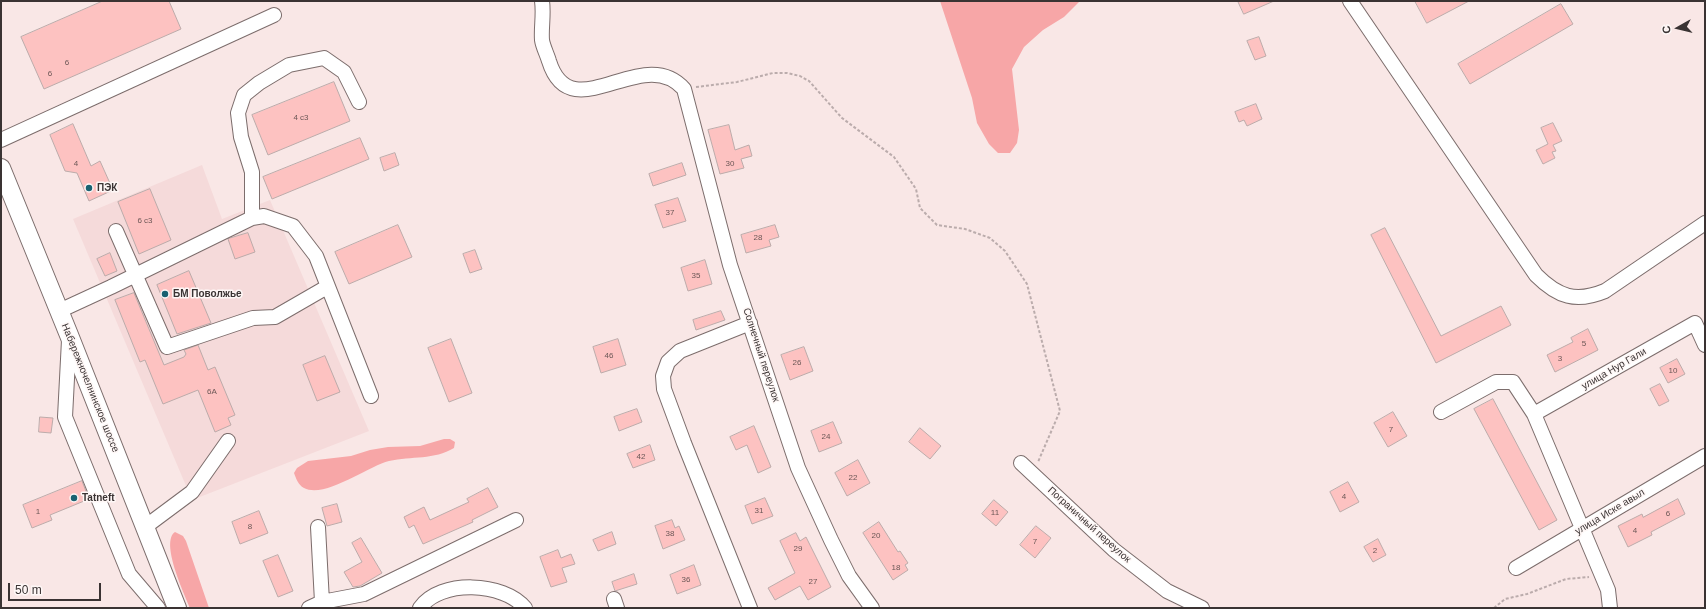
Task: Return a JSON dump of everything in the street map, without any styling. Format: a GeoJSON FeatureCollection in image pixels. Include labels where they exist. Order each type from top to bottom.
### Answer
{"type":"FeatureCollection","features":[{"type":"Feature","properties":{"kind":"main road","name":"Набережночелнинское шоссе"},"geometry":{"type":"LineString","coordinates":[[1,168],[177,608]]}},
{"type":"Feature","properties":{"kind":"street"},"geometry":{"type":"LineString","coordinates":[[542,1],[542,40],[553,73],[560,83],[569,89],[581,90],[647,74],[660,73],[670,76],[684,89]]}},
{"type":"Feature","properties":{"kind":"street"},"geometry":{"type":"LineString","coordinates":[[1350,1],[1536,275],[1547,287],[1559,294],[1570,297],[1594,295],[1605,291],[1705,223]]}},
{"type":"Feature","properties":{"kind":"street"},"geometry":{"type":"LineString","coordinates":[[1,140],[274,15]]}},
{"type":"Feature","properties":{"kind":"street"},"geometry":{"type":"LineString","coordinates":[[252,218],[252,172],[241,138],[238,114],[244,95],[259,83],[289,65],[324,58],[344,72],[359,102]]}},
{"type":"Feature","properties":{"kind":"street","name":"Солнечный переулок"},"geometry":{"type":"LineString","coordinates":[[684,89],[730,264],[798,468],[849,576],[872,608]]}},
{"type":"Feature","properties":{"kind":"street"},"geometry":{"type":"LineString","coordinates":[[59,311],[252,218],[264,216],[293,226],[316,256],[371,396]]}},
{"type":"Feature","properties":{"kind":"street"},"geometry":{"type":"LineString","coordinates":[[116,231],[134,276],[167,347],[253,318],[275,317],[327,287]]}},
{"type":"Feature","properties":{"kind":"street"},"geometry":{"type":"LineString","coordinates":[[750,322],[680,351],[668,362],[663,376],[664,389],[684,443],[750,608]]}},
{"type":"Feature","properties":{"kind":"street","name":"улица Нур Гали"},"geometry":{"type":"LineString","coordinates":[[1534,414],[1695,323],[1705,345]]}},
{"type":"Feature","properties":{"kind":"street"},"geometry":{"type":"LineString","coordinates":[[69,335],[65,417],[129,574],[158,608]]}},
{"type":"Feature","properties":{"kind":"street"},"geometry":{"type":"LineString","coordinates":[[1442,412],[1496,382],[1513,382],[1534,414],[1583,528],[1608,590],[1610,608]]}},
{"type":"Feature","properties":{"kind":"street"},"geometry":{"type":"LineString","coordinates":[[145,527],[192,492],[228,441]]}},
{"type":"Feature","properties":{"kind":"street","name":"улица Иске авыл"},"geometry":{"type":"LineString","coordinates":[[1516,568],[1705,456]]}},
{"type":"Feature","properties":{"kind":"street","name":"Пограничный переулок"},"geometry":{"type":"LineString","coordinates":[[1021,463],[1114,550],[1167,591],[1202,608]]}},
{"type":"Feature","properties":{"kind":"street"},"geometry":{"type":"LineString","coordinates":[[318,527],[316,605],[364,594],[516,520]]}},
{"type":"Feature","properties":{"kind":"street"},"geometry":{"type":"LineString","coordinates":[[420,608],[428,598],[440,592],[476,587],[500,591],[520,601],[525,608]]}},
{"type":"Feature","properties":{"kind":"path"},"geometry":{"type":"LineString","coordinates":[[684,89],[737,82],[773,74],[787,73],[804,78],[809,81],[842,118],[894,158],[916,189],[920,208],[937,226],[965,229],[990,238],[1005,251],[1027,284],[1060,411],[1033,474]]}},
{"type":"Feature","properties":{"kind":"path"},"geometry":{"type":"LineString","coordinates":[[1494,608],[1506,599],[1528,594],[1566,579],[1602,576]]}},
{"type":"Feature","properties":{"kind":"shaded area"},"geometry":{"type":"Polygon","coordinates":[[[940,1],[1080,1],[1064,17],[1043,30],[1024,47],[1012,69],[1019,130],[1017,143],[1010,153],[998,153],[989,144],[977,123],[972,98],[940,1]]]}},
{"type":"Feature","properties":{"kind":"shaded area"},"geometry":{"type":"Polygon","coordinates":[[[202,165],[222,219],[270,200],[369,431],[192,500],[73,219],[202,165]]]}},
{"type":"Feature","properties":{"kind":"shaded area"},"geometry":{"type":"Polygon","coordinates":[[[444,439],[450,439],[455,442],[454,448],[431,456],[389,461],[335,486],[323,489],[313,490],[302,487],[296,479],[294,473],[297,468],[308,461],[351,456],[370,450],[388,447],[420,446],[444,439]]]}},
{"type":"Feature","properties":{"kind":"shaded area"},"geometry":{"type":"Polygon","coordinates":[[[175,532],[183,536],[186,541],[209,608],[190,608],[175,568],[170,546],[171,538],[175,532]]]}},
{"type":"Feature","properties":{"kind":"building"},"geometry":{"type":"Polygon","coordinates":[[[103,1],[169,1],[181,29],[44,89],[21,37],[103,1]]]}},
{"type":"Feature","properties":{"kind":"building"},"geometry":{"type":"Polygon","coordinates":[[[1238,1],[1274,1],[1244,14],[1238,1]]]}},
{"type":"Feature","properties":{"kind":"building"},"geometry":{"type":"Polygon","coordinates":[[[1415,1],[1469,1],[1427,23],[1415,1]]]}},
{"type":"Feature","properties":{"kind":"building"},"geometry":{"type":"Polygon","coordinates":[[[1561,4],[1573,24],[1470,84],[1458,64],[1561,4]]]}},
{"type":"Feature","properties":{"kind":"building"},"geometry":{"type":"Polygon","coordinates":[[[1259,37],[1266,56],[1255,60],[1247,41],[1259,37]]]}},
{"type":"Feature","properties":{"kind":"building"},"geometry":{"type":"Polygon","coordinates":[[[334,82],[350,121],[268,155],[252,115],[334,82]]]}},
{"type":"Feature","properties":{"kind":"building"},"geometry":{"type":"Polygon","coordinates":[[[1256,104],[1262,119],[1247,126],[1244,120],[1239,122],[1235,112],[1256,104]]]}},
{"type":"Feature","properties":{"kind":"building"},"geometry":{"type":"Polygon","coordinates":[[[1553,123],[1562,141],[1553,145],[1556,151],[1552,152],[1555,158],[1543,164],[1536,150],[1548,144],[1541,128],[1553,123]]]}},
{"type":"Feature","properties":{"kind":"building"},"geometry":{"type":"Polygon","coordinates":[[[73,124],[91,166],[100,161],[113,190],[89,201],[77,173],[65,171],[50,135],[73,124]]]}},
{"type":"Feature","properties":{"kind":"building"},"geometry":{"type":"Polygon","coordinates":[[[729,125],[735,150],[749,145],[752,156],[741,159],[744,168],[720,174],[708,130],[729,125]]]}},
{"type":"Feature","properties":{"kind":"building"},"geometry":{"type":"Polygon","coordinates":[[[360,138],[369,159],[272,199],[263,177],[360,138]]]}},
{"type":"Feature","properties":{"kind":"building"},"geometry":{"type":"Polygon","coordinates":[[[395,153],[399,165],[384,171],[380,158],[395,153]]]}},
{"type":"Feature","properties":{"kind":"building"},"geometry":{"type":"Polygon","coordinates":[[[682,163],[686,175],[653,186],[649,174],[682,163]]]}},
{"type":"Feature","properties":{"kind":"building"},"geometry":{"type":"Polygon","coordinates":[[[150,189],[171,240],[139,254],[118,202],[150,189]]]}},
{"type":"Feature","properties":{"kind":"building"},"geometry":{"type":"Polygon","coordinates":[[[678,198],[686,221],[663,228],[655,205],[678,198]]]}},
{"type":"Feature","properties":{"kind":"building"},"geometry":{"type":"Polygon","coordinates":[[[398,225],[412,257],[349,284],[335,252],[398,225]]]}},
{"type":"Feature","properties":{"kind":"building"},"geometry":{"type":"Polygon","coordinates":[[[775,225],[779,237],[769,240],[771,246],[746,253],[741,235],[775,225]]]}},
{"type":"Feature","properties":{"kind":"building"},"geometry":{"type":"Polygon","coordinates":[[[1385,228],[1441,336],[1501,306],[1511,325],[1436,363],[1371,235],[1385,228]]]}},
{"type":"Feature","properties":{"kind":"building"},"geometry":{"type":"Polygon","coordinates":[[[248,233],[255,252],[235,259],[228,239],[248,233]]]}},
{"type":"Feature","properties":{"kind":"building"},"geometry":{"type":"Polygon","coordinates":[[[475,250],[482,269],[470,273],[463,254],[475,250]]]}},
{"type":"Feature","properties":{"kind":"building"},"geometry":{"type":"Polygon","coordinates":[[[110,253],[117,271],[105,276],[97,259],[110,253]]]}},
{"type":"Feature","properties":{"kind":"building"},"geometry":{"type":"Polygon","coordinates":[[[705,260],[712,284],[688,291],[681,268],[705,260]]]}},
{"type":"Feature","properties":{"kind":"building"},"geometry":{"type":"Polygon","coordinates":[[[189,271],[211,323],[177,334],[157,285],[189,271]]]}},
{"type":"Feature","properties":{"kind":"building"},"geometry":{"type":"Polygon","coordinates":[[[134,293],[164,365],[184,357],[186,354],[184,350],[198,345],[208,370],[215,367],[235,415],[228,418],[231,425],[215,432],[198,390],[163,404],[145,360],[140,362],[115,300],[134,293]]]}},
{"type":"Feature","properties":{"kind":"building"},"geometry":{"type":"Polygon","coordinates":[[[721,311],[725,320],[696,330],[693,320],[721,311]]]}},
{"type":"Feature","properties":{"kind":"building"},"geometry":{"type":"Polygon","coordinates":[[[1588,329],[1598,350],[1555,372],[1547,355],[1573,342],[1571,338],[1588,329]]]}},
{"type":"Feature","properties":{"kind":"building"},"geometry":{"type":"Polygon","coordinates":[[[451,339],[472,393],[449,402],[428,348],[451,339]]]}},
{"type":"Feature","properties":{"kind":"building"},"geometry":{"type":"Polygon","coordinates":[[[618,339],[626,365],[601,373],[593,347],[618,339]]]}},
{"type":"Feature","properties":{"kind":"building"},"geometry":{"type":"Polygon","coordinates":[[[804,347],[813,371],[790,380],[781,355],[804,347]]]}},
{"type":"Feature","properties":{"kind":"building"},"geometry":{"type":"Polygon","coordinates":[[[325,356],[340,392],[317,401],[303,365],[325,356]]]}},
{"type":"Feature","properties":{"kind":"building"},"geometry":{"type":"Polygon","coordinates":[[[1677,359],[1685,374],[1668,383],[1660,368],[1677,359]]]}},
{"type":"Feature","properties":{"kind":"building"},"geometry":{"type":"Polygon","coordinates":[[[1660,384],[1669,401],[1659,406],[1650,389],[1660,384]]]}},
{"type":"Feature","properties":{"kind":"building"},"geometry":{"type":"Polygon","coordinates":[[[1493,399],[1557,520],[1539,530],[1474,409],[1493,399]]]}},
{"type":"Feature","properties":{"kind":"building"},"geometry":{"type":"Polygon","coordinates":[[[637,409],[642,422],[619,431],[614,417],[637,409]]]}},
{"type":"Feature","properties":{"kind":"building"},"geometry":{"type":"Polygon","coordinates":[[[1393,412],[1407,436],[1388,447],[1374,423],[1393,412]]]}},
{"type":"Feature","properties":{"kind":"building"},"geometry":{"type":"Polygon","coordinates":[[[40,417],[53,418],[51,433],[39,432],[40,417]]]}},
{"type":"Feature","properties":{"kind":"building"},"geometry":{"type":"Polygon","coordinates":[[[833,422],[842,443],[819,452],[811,431],[833,422]]]}},
{"type":"Feature","properties":{"kind":"building"},"geometry":{"type":"Polygon","coordinates":[[[754,426],[771,467],[758,473],[747,445],[736,450],[730,437],[754,426]]]}},
{"type":"Feature","properties":{"kind":"building"},"geometry":{"type":"Polygon","coordinates":[[[920,428],[941,446],[930,459],[909,442],[920,428]]]}},
{"type":"Feature","properties":{"kind":"building"},"geometry":{"type":"Polygon","coordinates":[[[650,445],[655,460],[633,468],[627,454],[650,445]]]}},
{"type":"Feature","properties":{"kind":"building"},"geometry":{"type":"Polygon","coordinates":[[[858,460],[870,483],[847,496],[835,473],[858,460]]]}},
{"type":"Feature","properties":{"kind":"building"},"geometry":{"type":"Polygon","coordinates":[[[82,481],[89,499],[50,515],[52,520],[32,528],[23,505],[82,481]]]}},
{"type":"Feature","properties":{"kind":"building"},"geometry":{"type":"Polygon","coordinates":[[[1348,482],[1359,502],[1340,512],[1330,492],[1348,482]]]}},
{"type":"Feature","properties":{"kind":"building"},"geometry":{"type":"Polygon","coordinates":[[[488,488],[498,507],[472,520],[473,522],[423,544],[414,525],[409,528],[404,517],[424,507],[430,520],[469,502],[467,499],[488,488]]]}},
{"type":"Feature","properties":{"kind":"building"},"geometry":{"type":"Polygon","coordinates":[[[765,498],[773,516],[752,524],[745,506],[765,498]]]}},
{"type":"Feature","properties":{"kind":"building"},"geometry":{"type":"Polygon","coordinates":[[[1678,499],[1685,514],[1651,532],[1652,535],[1628,547],[1618,526],[1642,514],[1643,517],[1678,499]]]}},
{"type":"Feature","properties":{"kind":"building"},"geometry":{"type":"Polygon","coordinates":[[[994,500],[1008,512],[996,526],[982,514],[994,500]]]}},
{"type":"Feature","properties":{"kind":"building"},"geometry":{"type":"Polygon","coordinates":[[[337,504],[342,522],[327,526],[322,508],[337,504]]]}},
{"type":"Feature","properties":{"kind":"building"},"geometry":{"type":"Polygon","coordinates":[[[259,511],[268,533],[240,544],[232,522],[259,511]]]}},
{"type":"Feature","properties":{"kind":"building"},"geometry":{"type":"Polygon","coordinates":[[[672,520],[675,528],[679,526],[685,540],[663,549],[655,526],[672,520]]]}},
{"type":"Feature","properties":{"kind":"building"},"geometry":{"type":"Polygon","coordinates":[[[879,522],[898,552],[900,551],[908,563],[905,565],[908,570],[893,580],[863,533],[879,522]]]}},
{"type":"Feature","properties":{"kind":"building"},"geometry":{"type":"Polygon","coordinates":[[[1036,526],[1051,538],[1035,558],[1020,545],[1036,526]]]}},
{"type":"Feature","properties":{"kind":"building"},"geometry":{"type":"Polygon","coordinates":[[[612,532],[616,544],[598,551],[593,540],[612,532]]]}},
{"type":"Feature","properties":{"kind":"building"},"geometry":{"type":"Polygon","coordinates":[[[796,533],[800,541],[806,537],[831,587],[808,600],[800,586],[775,600],[768,588],[795,573],[780,541],[796,533]]]}},
{"type":"Feature","properties":{"kind":"building"},"geometry":{"type":"Polygon","coordinates":[[[361,538],[382,573],[360,586],[353,587],[344,572],[362,562],[352,543],[361,538]]]}},
{"type":"Feature","properties":{"kind":"building"},"geometry":{"type":"Polygon","coordinates":[[[1378,539],[1386,555],[1373,562],[1364,547],[1378,539]]]}},
{"type":"Feature","properties":{"kind":"building"},"geometry":{"type":"Polygon","coordinates":[[[558,550],[561,558],[571,554],[575,564],[562,568],[567,582],[551,587],[540,557],[558,550]]]}},
{"type":"Feature","properties":{"kind":"building"},"geometry":{"type":"Polygon","coordinates":[[[278,555],[293,591],[278,597],[263,561],[278,555]]]}},
{"type":"Feature","properties":{"kind":"building"},"geometry":{"type":"Polygon","coordinates":[[[694,565],[701,585],[677,594],[670,575],[694,565]]]}},
{"type":"Feature","properties":{"kind":"building"},"geometry":{"type":"Polygon","coordinates":[[[634,574],[637,584],[615,591],[612,582],[634,574]]]}},
{"type":"Feature","properties":{"kind":"place","name":"ПЭК"},"geometry":{"type":"Point","coordinates":[89,188]}},
{"type":"Feature","properties":{"kind":"place","name":"БМ Поволжье"},"geometry":{"type":"Point","coordinates":[165,294]}},
{"type":"Feature","properties":{"kind":"place","name":"Tatneft"},"geometry":{"type":"Point","coordinates":[74,498]}}]}
